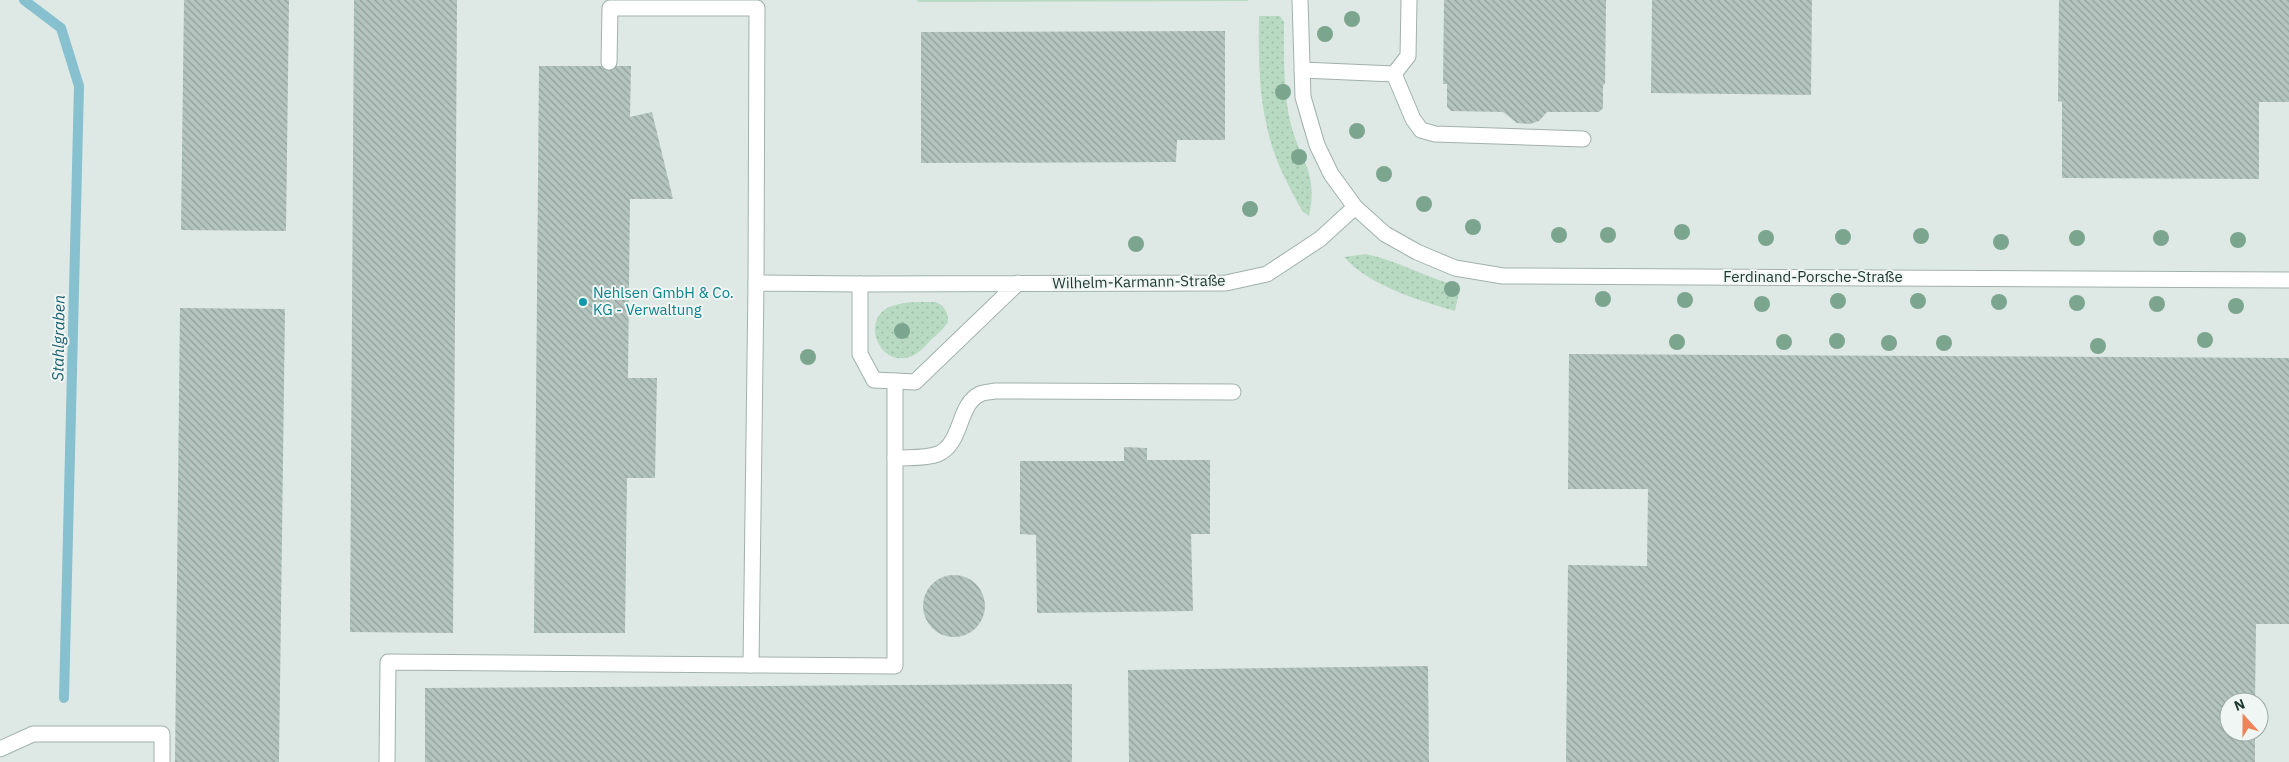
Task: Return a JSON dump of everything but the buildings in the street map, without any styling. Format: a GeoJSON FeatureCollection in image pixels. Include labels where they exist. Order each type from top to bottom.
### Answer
{"type":"FeatureCollection","features":[{"type":"Feature","properties":{"kind":"street","name":"Ferdinand-Porsche-Straße"},"geometry":{"type":"LineString","coordinates":[[1300,0],[1302,98],[1317,145],[1331,174],[1355,207],[1385,234],[1416,252],[1455,268],[1503,276],[2289,280]]}},
{"type":"Feature","properties":{"kind":"street"},"geometry":{"type":"LineString","coordinates":[[1394,74],[1408,56],[1409,0]]}},
{"type":"Feature","properties":{"kind":"street"},"geometry":{"type":"LineString","coordinates":[[609,62],[610,8],[757,8],[756,283],[751,666]]}},
{"type":"Feature","properties":{"kind":"street"},"geometry":{"type":"LineString","coordinates":[[1302,70],[1394,74]]}},
{"type":"Feature","properties":{"kind":"street"},"geometry":{"type":"LineString","coordinates":[[1394,74],[1413,119],[1421,130],[1435,134],[1583,139]]}},
{"type":"Feature","properties":{"kind":"street","name":"Wilhelm-Karmann-Straße"},"geometry":{"type":"LineString","coordinates":[[756,283],[1226,283],[1267,274],[1320,239],[1355,207]]}},
{"type":"Feature","properties":{"kind":"street"},"geometry":{"type":"LineString","coordinates":[[860,284],[860,354],[874,380],[915,382],[1018,284]]}},
{"type":"Feature","properties":{"kind":"street"},"geometry":{"type":"LineString","coordinates":[[387,762],[388,662],[895,666],[894,381]]}},
{"type":"Feature","properties":{"kind":"street"},"geometry":{"type":"LineString","coordinates":[[895,458],[926,457],[939,454],[952,442],[969,404],[980,394],[995,391],[1233,392]]}},
{"type":"Feature","properties":{"kind":"street"},"geometry":{"type":"LineString","coordinates":[[0,749],[33,734],[162,734],[162,762]]}},
{"type":"Feature","properties":{"kind":"green space"},"geometry":{"type":"Polygon","coordinates":[[[917,0],[1248,0],[1248,1],[918,2],[917,0]]]}},
{"type":"Feature","properties":{"kind":"green space"},"geometry":{"type":"Polygon","coordinates":[[[1259,16],[1280,16],[1284,22],[1286,96],[1290,121],[1310,177],[1312,188],[1309,216],[1302,211],[1278,163],[1267,127],[1261,90],[1259,16]]]}},
{"type":"Feature","properties":{"kind":"green space"},"geometry":{"type":"Polygon","coordinates":[[[1366,254],[1460,287],[1455,311],[1411,297],[1380,284],[1354,267],[1344,257],[1366,254]]]}},
{"type":"Feature","properties":{"kind":"green space"},"geometry":{"type":"Polygon","coordinates":[[[935,302],[945,309],[948,322],[921,350],[912,356],[900,358],[890,356],[882,349],[877,340],[875,330],[877,320],[882,312],[902,303],[935,302]]]}},
{"type":"Feature","properties":{"kind":"waterway","name":"Stahlgraben"},"geometry":{"type":"LineString","coordinates":[[24,0],[61,28],[79,86],[64,698]]}},
{"type":"Feature","properties":{"kind":"place","name":"Nehlsen GmbH & Co. KG - Verwaltung"},"geometry":{"type":"Point","coordinates":[583,302]}}]}
